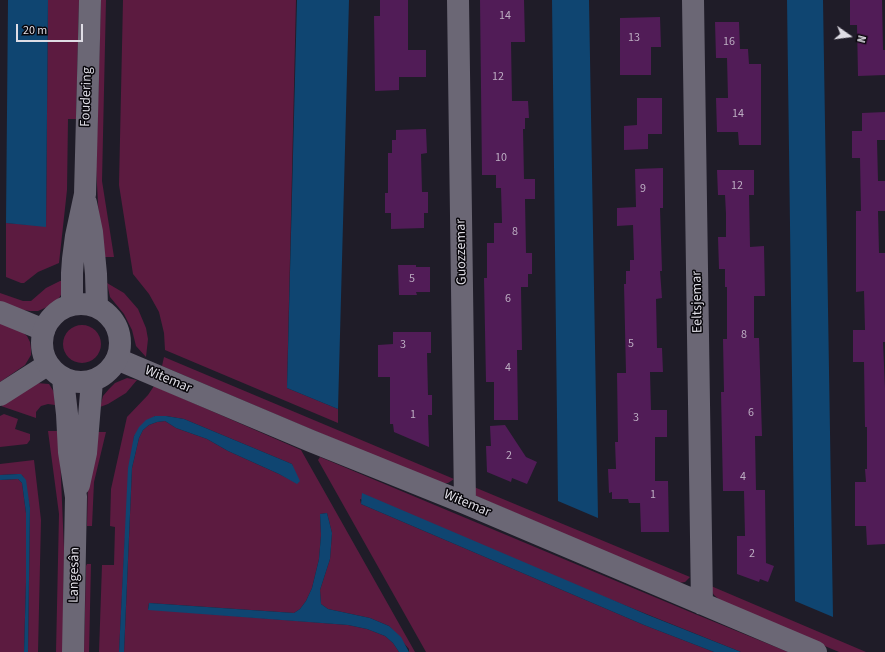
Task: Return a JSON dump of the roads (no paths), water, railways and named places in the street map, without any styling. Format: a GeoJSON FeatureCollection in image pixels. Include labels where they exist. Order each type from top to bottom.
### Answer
{"type":"FeatureCollection","features":[{"type":"Feature","properties":{"kind":"street","name":"Foudering"},"geometry":{"type":"LineString","coordinates":[[72,305],[73,259],[84,194],[90,0]]}},
{"type":"Feature","properties":{"kind":"street","name":"Guozzemar"},"geometry":{"type":"LineString","coordinates":[[458,0],[465,503]]}},
{"type":"Feature","properties":{"kind":"street","name":"Eeltsjemar"},"geometry":{"type":"LineString","coordinates":[[694,0],[702,604]]}},
{"type":"Feature","properties":{"kind":"street","name":"Foudering"},"geometry":{"type":"LineString","coordinates":[[84,194],[92,232],[97,307]]}},
{"type":"Feature","properties":{"kind":"street"},"geometry":{"type":"LineString","coordinates":[[84,304],[97,307],[107,314],[115,324],[119,335],[120,347],[117,359],[107,373],[92,381],[78,383],[63,379],[54,373],[47,365],[42,354],[41,342],[44,330],[50,318],[60,310],[72,305],[84,304]]}},
{"type":"Feature","properties":{"kind":"street"},"geometry":{"type":"LineString","coordinates":[[0,312],[44,330]]}},
{"type":"Feature","properties":{"kind":"street","name":"Witemar"},"geometry":{"type":"LineString","coordinates":[[117,359],[304,438],[465,503],[816,652]]}},
{"type":"Feature","properties":{"kind":"street"},"geometry":{"type":"LineString","coordinates":[[0,395],[47,365]]}},
{"type":"Feature","properties":{"kind":"street","name":"Langesân"},"geometry":{"type":"LineString","coordinates":[[63,379],[76,497],[73,652]]}},
{"type":"Feature","properties":{"kind":"street","name":"Langesân"},"geometry":{"type":"LineString","coordinates":[[76,497],[86,453],[92,381]]}},
{"type":"Feature","properties":{"kind":"water"},"geometry":{"type":"Polygon","coordinates":[[[8,0],[48,0],[46,227],[6,223],[8,0]]]}},
{"type":"Feature","properties":{"kind":"water"},"geometry":{"type":"Polygon","coordinates":[[[297,0],[349,0],[338,409],[287,388],[297,0]]]}},
{"type":"Feature","properties":{"kind":"water"},"geometry":{"type":"Polygon","coordinates":[[[552,0],[589,0],[598,518],[558,501],[552,0]]]}},
{"type":"Feature","properties":{"kind":"water"},"geometry":{"type":"Polygon","coordinates":[[[787,0],[823,0],[833,617],[795,601],[787,0]]]}},
{"type":"Feature","properties":{"kind":"water"},"geometry":{"type":"Polygon","coordinates":[[[155,416],[184,419],[292,464],[300,481],[297,484],[279,474],[228,451],[207,439],[176,428],[165,421],[149,425],[143,430],[139,438],[132,468],[124,652],[119,652],[128,468],[134,436],[139,427],[146,420],[155,416]]]}},
{"type":"Feature","properties":{"kind":"water"},"geometry":{"type":"Polygon","coordinates":[[[21,474],[26,480],[30,508],[28,652],[24,652],[26,513],[22,483],[18,479],[0,480],[0,475],[21,474]]]}},
{"type":"Feature","properties":{"kind":"water"},"geometry":{"type":"Polygon","coordinates":[[[362,493],[648,615],[741,652],[714,652],[644,625],[361,504],[362,493]]]}},
{"type":"Feature","properties":{"kind":"water"},"geometry":{"type":"Polygon","coordinates":[[[327,513],[332,533],[330,559],[320,590],[321,604],[328,609],[370,618],[389,626],[401,637],[409,652],[399,652],[393,643],[385,636],[367,629],[348,625],[148,610],[149,603],[294,613],[300,609],[306,601],[312,588],[319,559],[321,535],[320,514],[327,513]]]}}]}
